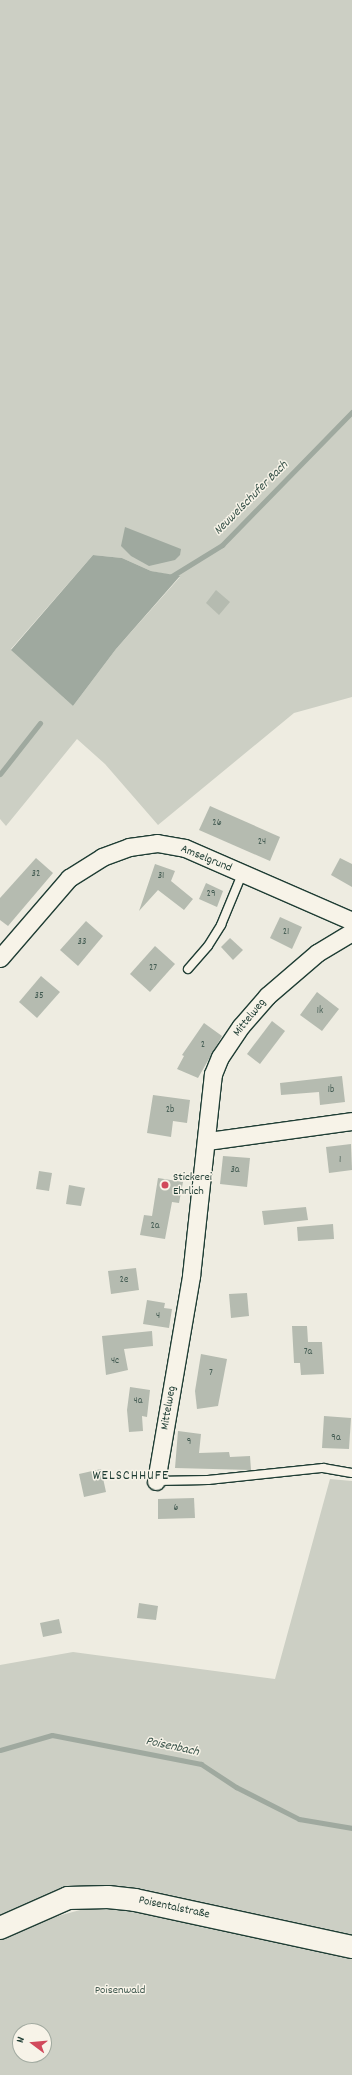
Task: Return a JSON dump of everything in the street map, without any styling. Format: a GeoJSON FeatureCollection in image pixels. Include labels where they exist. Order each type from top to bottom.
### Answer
{"type":"FeatureCollection","features":[{"type":"Feature","properties":{"kind":"main road","name":"Poisentalstraße"},"geometry":{"type":"LineString","coordinates":[[0,1928],[68,1898],[108,1897],[135,1900],[352,1947]]}},
{"type":"Feature","properties":{"kind":"street","name":"Amselgrund"},"geometry":{"type":"LineString","coordinates":[[0,958],[69,878],[102,857],[129,847],[157,843],[185,848],[352,921]]}},
{"type":"Feature","properties":{"kind":"street","name":"Mittelweg"},"geometry":{"type":"LineString","coordinates":[[156,1481],[191,1276],[208,1141],[213,1074],[220,1057],[241,1026],[267,996],[295,970],[317,953],[352,932]]}},
{"type":"Feature","properties":{"kind":"street"},"geometry":{"type":"LineString","coordinates":[[208,1141],[352,1122]]}},
{"type":"Feature","properties":{"kind":"lane"},"geometry":{"type":"LineString","coordinates":[[188,969],[208,946],[221,925],[242,874]]}},
{"type":"Feature","properties":{"kind":"lane","name":"Mittelweg"},"geometry":{"type":"LineString","coordinates":[[156,1481],[208,1480],[323,1468],[352,1473]]}},
{"type":"Feature","properties":{"kind":"green space"},"geometry":{"type":"Polygon","coordinates":[[[0,0],[352,0],[352,697],[294,713],[158,825],[105,764],[77,739],[6,826],[0,819],[0,0]],[[93,555],[11,649],[73,706],[116,649],[180,577],[151,571],[122,558],[93,555]]]}},
{"type":"Feature","properties":{"kind":"green space"},"geometry":{"type":"Polygon","coordinates":[[[330,1479],[352,1481],[352,1940],[65,1888],[0,1915],[0,1665],[73,1652],[275,1679],[330,1479]]]}},
{"type":"Feature","properties":{"kind":"green space","name":"Poisenwald"},"geometry":{"type":"Polygon","coordinates":[[[110,1904],[352,1955],[352,2075],[0,2075],[0,1940],[29,1924],[91,1907],[110,1904]]]}},
{"type":"Feature","properties":{"kind":"shaded area"},"geometry":{"type":"Polygon","coordinates":[[[125,527],[181,549],[180,555],[175,560],[149,566],[131,556],[121,546],[125,527]]]}},
{"type":"Feature","properties":{"kind":"shaded area"},"geometry":{"type":"Polygon","coordinates":[[[93,555],[122,558],[151,571],[180,576],[116,649],[73,706],[11,650],[93,555]]]}},
{"type":"Feature","properties":{"kind":"building"},"geometry":{"type":"Polygon","coordinates":[[[216,590],[230,602],[219,615],[206,603],[216,590]]]}},
{"type":"Feature","properties":{"kind":"building"},"geometry":{"type":"Polygon","coordinates":[[[210,806],[280,837],[270,861],[199,830],[210,806]]]}},
{"type":"Feature","properties":{"kind":"building"},"geometry":{"type":"Polygon","coordinates":[[[36,858],[53,873],[8,926],[0,920],[0,898],[36,858]]]}},
{"type":"Feature","properties":{"kind":"building"},"geometry":{"type":"Polygon","coordinates":[[[340,858],[352,864],[352,887],[331,875],[340,858]]]}},
{"type":"Feature","properties":{"kind":"building"},"geometry":{"type":"Polygon","coordinates":[[[155,864],[175,871],[171,881],[193,899],[184,910],[158,890],[139,911],[155,864]]]}},
{"type":"Feature","properties":{"kind":"building"},"geometry":{"type":"Polygon","coordinates":[[[206,883],[223,891],[217,907],[199,899],[206,883]]]}},
{"type":"Feature","properties":{"kind":"building"},"geometry":{"type":"Polygon","coordinates":[[[280,917],[302,927],[292,949],[270,938],[280,917]]]}},
{"type":"Feature","properties":{"kind":"building"},"geometry":{"type":"Polygon","coordinates":[[[86,921],[103,936],[78,966],[60,950],[86,921]]]}},
{"type":"Feature","properties":{"kind":"building"},"geometry":{"type":"Polygon","coordinates":[[[230,938],[243,950],[233,960],[221,947],[230,938]]]}},
{"type":"Feature","properties":{"kind":"building"},"geometry":{"type":"Polygon","coordinates":[[[155,946],[175,964],[150,992],[130,974],[155,946]]]}},
{"type":"Feature","properties":{"kind":"building"},"geometry":{"type":"Polygon","coordinates":[[[41,976],[60,992],[37,1018],[19,1002],[41,976]]]}},
{"type":"Feature","properties":{"kind":"building"},"geometry":{"type":"Polygon","coordinates":[[[317,992],[339,1009],[322,1031],[300,1015],[317,992]]]}},
{"type":"Feature","properties":{"kind":"building"},"geometry":{"type":"Polygon","coordinates":[[[272,1021],[285,1031],[260,1064],[247,1054],[272,1021]]]}},
{"type":"Feature","properties":{"kind":"building"},"geometry":{"type":"Polygon","coordinates":[[[204,1023],[222,1036],[198,1078],[177,1069],[184,1056],[182,1055],[204,1023]]]}},
{"type":"Feature","properties":{"kind":"building"},"geometry":{"type":"Polygon","coordinates":[[[342,1076],[345,1102],[320,1105],[319,1092],[281,1095],[280,1083],[342,1076]]]}},
{"type":"Feature","properties":{"kind":"building"},"geometry":{"type":"Polygon","coordinates":[[[153,1095],[190,1100],[187,1123],[173,1121],[171,1137],[147,1133],[153,1095]]]}},
{"type":"Feature","properties":{"kind":"building"},"geometry":{"type":"Polygon","coordinates":[[[351,1144],[352,1170],[329,1173],[326,1147],[351,1144]]]}},
{"type":"Feature","properties":{"kind":"building"},"geometry":{"type":"Polygon","coordinates":[[[223,1156],[250,1158],[247,1187],[220,1184],[223,1156]]]}},
{"type":"Feature","properties":{"kind":"building"},"geometry":{"type":"Polygon","coordinates":[[[39,1171],[52,1173],[49,1191],[36,1189],[39,1171]]]}},
{"type":"Feature","properties":{"kind":"building"},"geometry":{"type":"Polygon","coordinates":[[[158,1178],[183,1182],[179,1203],[172,1202],[165,1239],[140,1235],[144,1215],[152,1216],[158,1178]]]}},
{"type":"Feature","properties":{"kind":"building"},"geometry":{"type":"Polygon","coordinates":[[[69,1185],[85,1188],[81,1206],[66,1204],[69,1185]]]}},
{"type":"Feature","properties":{"kind":"building"},"geometry":{"type":"Polygon","coordinates":[[[306,1207],[308,1220],[264,1225],[262,1211],[306,1207]]]}},
{"type":"Feature","properties":{"kind":"building"},"geometry":{"type":"Polygon","coordinates":[[[333,1224],[334,1239],[298,1241],[297,1227],[333,1224]]]}},
{"type":"Feature","properties":{"kind":"building"},"geometry":{"type":"Polygon","coordinates":[[[136,1268],[139,1290],[111,1294],[108,1271],[136,1268]]]}},
{"type":"Feature","properties":{"kind":"building"},"geometry":{"type":"Polygon","coordinates":[[[247,1293],[249,1316],[231,1318],[229,1294],[247,1293]]]}},
{"type":"Feature","properties":{"kind":"building"},"geometry":{"type":"Polygon","coordinates":[[[147,1300],[165,1303],[164,1308],[172,1309],[169,1328],[143,1324],[147,1300]]]}},
{"type":"Feature","properties":{"kind":"building"},"geometry":{"type":"Polygon","coordinates":[[[292,1326],[307,1326],[308,1342],[322,1342],[324,1374],[301,1375],[300,1363],[294,1363],[292,1326]]]}},
{"type":"Feature","properties":{"kind":"building"},"geometry":{"type":"Polygon","coordinates":[[[152,1331],[153,1346],[124,1349],[128,1370],[106,1375],[102,1336],[152,1331]]]}},
{"type":"Feature","properties":{"kind":"building"},"geometry":{"type":"Polygon","coordinates":[[[201,1354],[227,1359],[218,1406],[197,1409],[195,1391],[201,1354]]]}},
{"type":"Feature","properties":{"kind":"building"},"geometry":{"type":"Polygon","coordinates":[[[130,1387],[150,1390],[147,1417],[142,1416],[143,1431],[129,1432],[127,1410],[130,1387]]]}},
{"type":"Feature","properties":{"kind":"building"},"geometry":{"type":"Polygon","coordinates":[[[324,1416],[351,1418],[349,1449],[322,1448],[324,1416]]]}},
{"type":"Feature","properties":{"kind":"building"},"geometry":{"type":"Polygon","coordinates":[[[178,1431],[201,1434],[199,1453],[229,1452],[230,1457],[250,1456],[251,1470],[175,1468],[178,1431]]]}},
{"type":"Feature","properties":{"kind":"building"},"geometry":{"type":"Polygon","coordinates":[[[101,1469],[106,1492],[84,1497],[79,1474],[101,1469]]]}},
{"type":"Feature","properties":{"kind":"building"},"geometry":{"type":"Polygon","coordinates":[[[194,1498],[195,1518],[158,1519],[158,1499],[194,1498]]]}},
{"type":"Feature","properties":{"kind":"building"},"geometry":{"type":"Polygon","coordinates":[[[139,1603],[158,1606],[156,1620],[137,1618],[139,1603]]]}},
{"type":"Feature","properties":{"kind":"building"},"geometry":{"type":"Polygon","coordinates":[[[59,1619],[62,1633],[43,1637],[40,1623],[59,1619]]]}},
{"type":"Feature","properties":{"kind":"waterway","name":"Neuwelschufer Bach"},"geometry":{"type":"LineString","coordinates":[[167,579],[222,545],[352,412]]}},
{"type":"Feature","properties":{"kind":"waterway","name":"Neuwelschufer Bach"},"geometry":{"type":"LineString","coordinates":[[0,774],[40,723]]}},
{"type":"Feature","properties":{"kind":"waterway","name":"Poisenbach"},"geometry":{"type":"LineString","coordinates":[[0,1750],[52,1735],[201,1764],[236,1787],[299,1819],[352,1828]]}},
{"type":"Feature","properties":{"kind":"place","name":"Stickerei Ehrlich"},"geometry":{"type":"Point","coordinates":[165,1185]}},
{"type":"Feature","properties":{"kind":"district","name":"WELSCHHUFE"},"geometry":{"type":"Point","coordinates":[131,1476]}}]}
